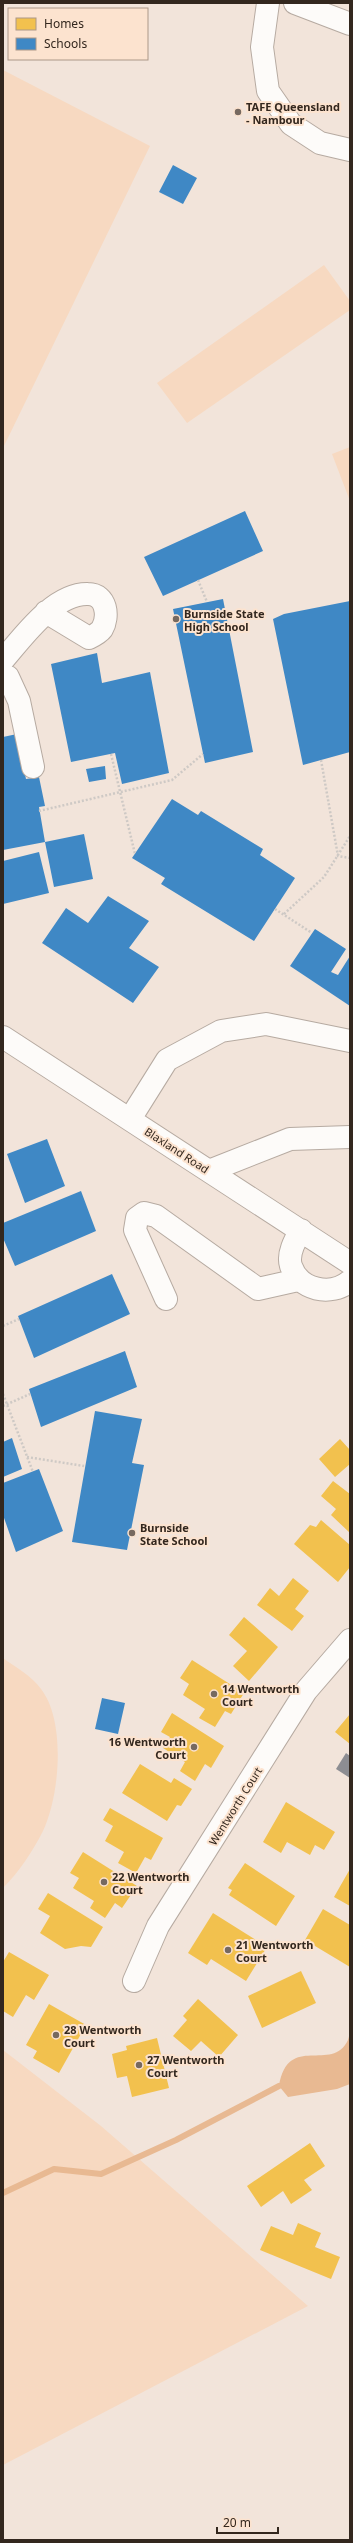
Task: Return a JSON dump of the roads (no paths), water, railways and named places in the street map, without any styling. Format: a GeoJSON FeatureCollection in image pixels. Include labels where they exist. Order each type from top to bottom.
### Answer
{"type":"FeatureCollection","features":[{"type":"Feature","properties":{"kind":"street"},"geometry":{"type":"LineString","coordinates":[[268,3],[262,47],[268,91],[291,124],[320,143],[348,151],[350,150]]}},
{"type":"Feature","properties":{"kind":"street"},"geometry":{"type":"LineString","coordinates":[[295,3],[350,24]]}},
{"type":"Feature","properties":{"kind":"street"},"geometry":{"type":"LineString","coordinates":[[3,660],[46,612]]}},
{"type":"Feature","properties":{"kind":"street"},"geometry":{"type":"LineString","coordinates":[[3,677],[8,677],[19,701],[33,768]]}},
{"type":"Feature","properties":{"kind":"street"},"geometry":{"type":"LineString","coordinates":[[130,1119],[167,1060],[221,1032],[266,1024],[350,1041]]}},
{"type":"Feature","properties":{"kind":"street","name":"Blaxland Road"},"geometry":{"type":"LineString","coordinates":[[3,1037],[350,1263]]}},
{"type":"Feature","properties":{"kind":"street"},"geometry":{"type":"LineString","coordinates":[[209,1171],[290,1139],[350,1137]]}},
{"type":"Feature","properties":{"kind":"street"},"geometry":{"type":"LineString","coordinates":[[166,1299],[135,1230],[137,1218],[144,1213],[156,1216],[258,1289],[298,1280]]}},
{"type":"Feature","properties":{"kind":"street"},"geometry":{"type":"LineString","coordinates":[[301,1230],[293,1243],[290,1264],[298,1280],[308,1287],[336,1290],[350,1281]]}},
{"type":"Feature","properties":{"kind":"street","name":"Wentworth Court"},"geometry":{"type":"LineString","coordinates":[[134,1981],[158,1926],[306,1691],[350,1640]]}},
{"type":"Feature","properties":{"kind":"waterway"},"geometry":{"type":"LineString","coordinates":[[3,2193],[54,2169],[101,2174],[176,2140],[279,2086]]}},
{"type":"Feature","properties":{"kind":"place","name":"TAFE Queensland - Nambour"},"geometry":{"type":"Point","coordinates":[238,112]}},
{"type":"Feature","properties":{"kind":"place","name":"Burnside State High School"},"geometry":{"type":"Point","coordinates":[176,619]}},
{"type":"Feature","properties":{"kind":"place","name":"Burnside State School"},"geometry":{"type":"Point","coordinates":[132,1533]}},
{"type":"Feature","properties":{"kind":"place","name":"14 Wentworth Court"},"geometry":{"type":"Point","coordinates":[214,1694]}},
{"type":"Feature","properties":{"kind":"place","name":"16 Wentworth Court"},"geometry":{"type":"Point","coordinates":[194,1747]}},
{"type":"Feature","properties":{"kind":"place","name":"22 Wentworth Court"},"geometry":{"type":"Point","coordinates":[104,1882]}},
{"type":"Feature","properties":{"kind":"place","name":"21 Wentworth Court"},"geometry":{"type":"Point","coordinates":[228,1950]}},
{"type":"Feature","properties":{"kind":"place","name":"28 Wentworth Court"},"geometry":{"type":"Point","coordinates":[56,2035]}},
{"type":"Feature","properties":{"kind":"place","name":"27 Wentworth Court"},"geometry":{"type":"Point","coordinates":[139,2065]}}]}
